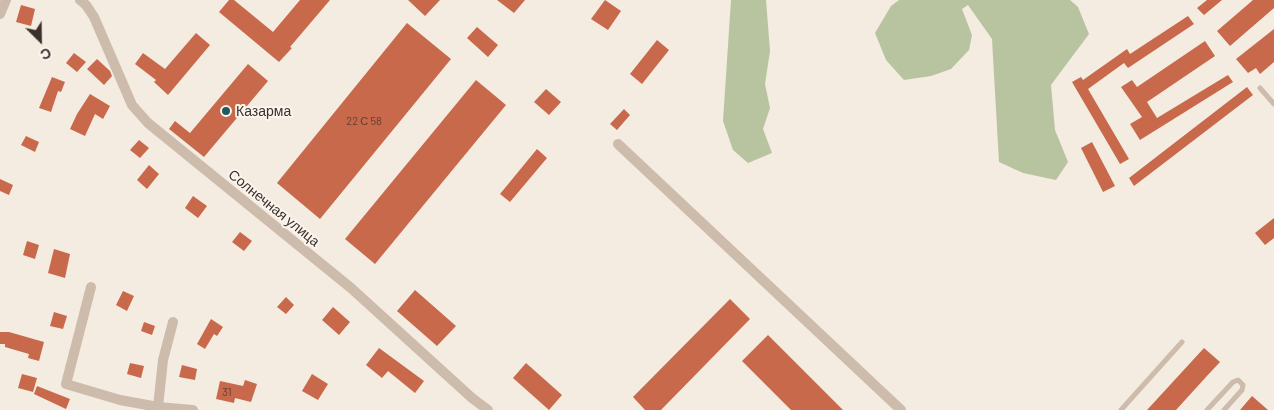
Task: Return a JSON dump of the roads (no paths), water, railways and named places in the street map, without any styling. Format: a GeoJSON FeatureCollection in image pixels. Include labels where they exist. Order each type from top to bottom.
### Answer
{"type":"FeatureCollection","features":[{"type":"Feature","properties":{"kind":"street"},"geometry":{"type":"LineString","coordinates":[[0,14],[6,0]]}},
{"type":"Feature","properties":{"kind":"street","name":"Солнечная улица"},"geometry":{"type":"LineString","coordinates":[[80,0],[94,17],[132,105],[148,123],[351,288],[472,398],[488,410]]}},
{"type":"Feature","properties":{"kind":"street"},"geometry":{"type":"LineString","coordinates":[[618,144],[901,410]]}},
{"type":"Feature","properties":{"kind":"street"},"geometry":{"type":"LineString","coordinates":[[91,287],[66,384],[120,400],[158,407],[193,410]]}},
{"type":"Feature","properties":{"kind":"street"},"geometry":{"type":"LineString","coordinates":[[158,407],[163,360],[172,322]]}},
{"type":"Feature","properties":{"kind":"lane"},"geometry":{"type":"LineString","coordinates":[[1260,88],[1274,104]]}},
{"type":"Feature","properties":{"kind":"lane"},"geometry":{"type":"LineString","coordinates":[[1121,410],[1182,342]]}},
{"type":"Feature","properties":{"kind":"lane"},"geometry":{"type":"LineString","coordinates":[[1207,410],[1233,382],[1238,380],[1243,385],[1242,390],[1224,410]]}},
{"type":"Feature","properties":{"kind":"place","name":"Казарма"},"geometry":{"type":"Point","coordinates":[226,111]}}]}
